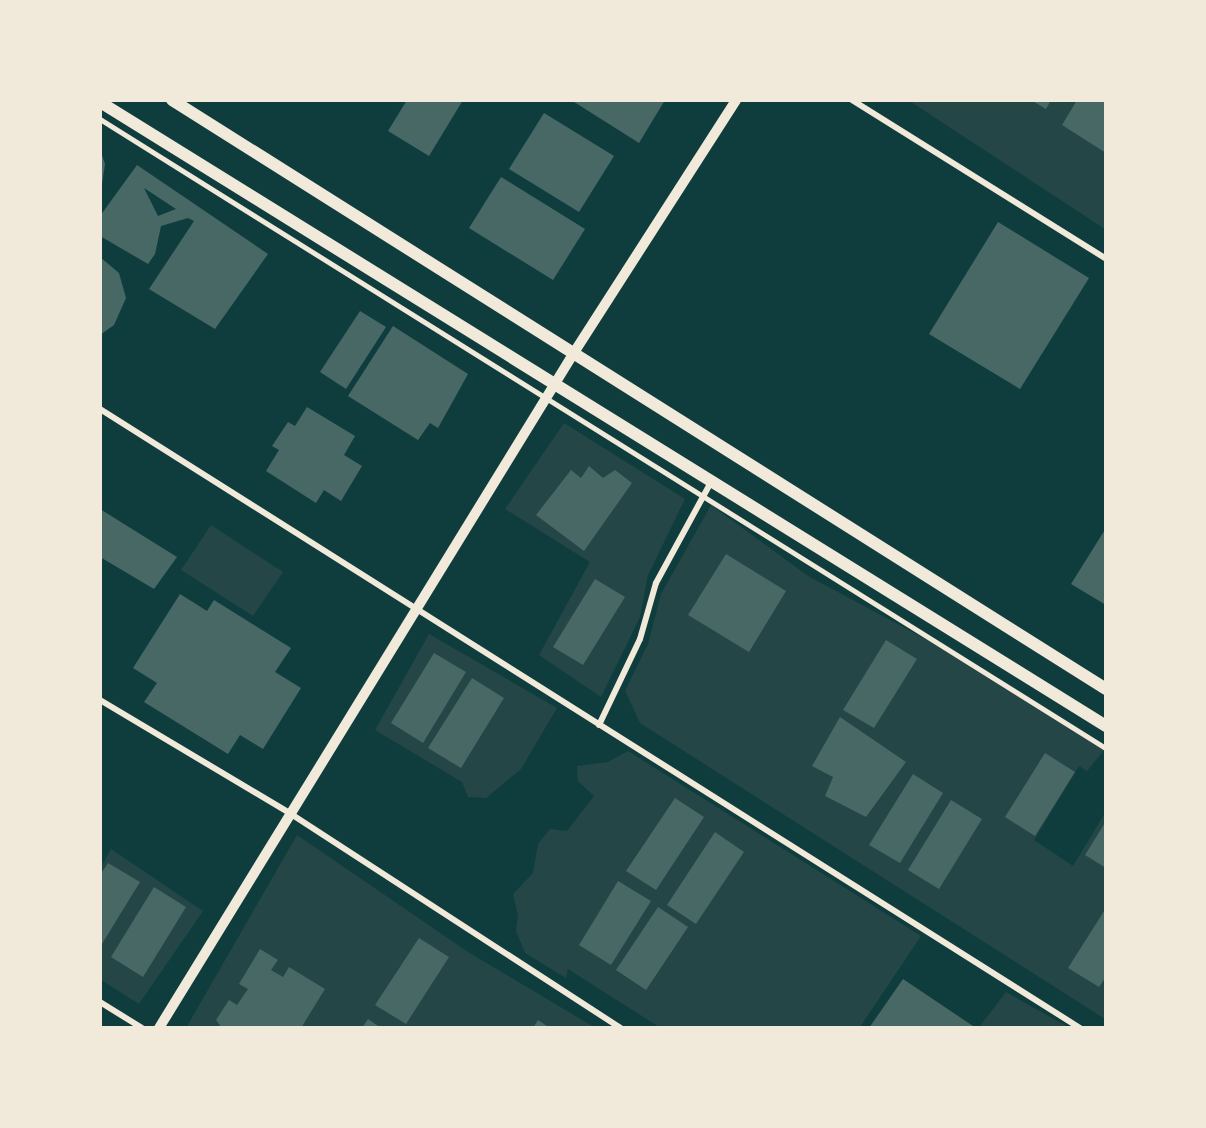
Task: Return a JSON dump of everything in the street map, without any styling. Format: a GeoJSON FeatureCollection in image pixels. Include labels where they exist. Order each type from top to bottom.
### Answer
{"type":"FeatureCollection","features":[{"type":"Feature","properties":{"kind":"main road"},"geometry":{"type":"LineString","coordinates":[[172,100],[575,351],[1106,689]]}},
{"type":"Feature","properties":{"kind":"main road"},"geometry":{"type":"LineString","coordinates":[[100,102],[1106,726]]}},
{"type":"Feature","properties":{"kind":"street"},"geometry":{"type":"LineString","coordinates":[[159,1028],[557,386],[575,351],[736,100]]}},
{"type":"Feature","properties":{"kind":"street"},"geometry":{"type":"LineString","coordinates":[[852,100],[1106,259]]}},
{"type":"Feature","properties":{"kind":"street"},"geometry":{"type":"LineString","coordinates":[[100,410],[1080,1028]]}},
{"type":"Feature","properties":{"kind":"street"},"geometry":{"type":"LineString","coordinates":[[600,725],[640,639],[656,583],[711,482]]}},
{"type":"Feature","properties":{"kind":"street"},"geometry":{"type":"LineString","coordinates":[[100,700],[291,814],[621,1028]]}},
{"type":"Feature","properties":{"kind":"street"},"geometry":{"type":"LineString","coordinates":[[100,1002],[142,1028]]}},
{"type":"Feature","properties":{"kind":"lane"},"geometry":{"type":"LineString","coordinates":[[100,119],[547,402],[704,495],[1106,748]]}},
{"type":"Feature","properties":{"kind":"shaded area"},"geometry":{"type":"Polygon","coordinates":[[[909,101],[1105,101],[1105,229],[911,102],[909,101]]]}},
{"type":"Feature","properties":{"kind":"shaded area"},"geometry":{"type":"Polygon","coordinates":[[[564,423],[685,499],[648,575],[640,617],[601,697],[539,655],[590,562],[505,509],[564,423]]]}},
{"type":"Feature","properties":{"kind":"shaded area"},"geometry":{"type":"Polygon","coordinates":[[[711,505],[808,576],[933,643],[1105,749],[1087,771],[1079,766],[1034,840],[1073,866],[1105,813],[1105,1019],[640,723],[625,691],[648,644],[661,594],[711,505]]]}},
{"type":"Feature","properties":{"kind":"shaded area"},"geometry":{"type":"Polygon","coordinates":[[[211,525],[283,572],[253,616],[181,570],[211,525]]]}},
{"type":"Feature","properties":{"kind":"shaded area"},"geometry":{"type":"Polygon","coordinates":[[[429,634],[557,708],[521,769],[486,798],[468,797],[462,782],[375,730],[429,634]]]}},
{"type":"Feature","properties":{"kind":"shaded area"},"geometry":{"type":"Polygon","coordinates":[[[628,751],[921,936],[860,1027],[659,1027],[568,969],[566,978],[525,953],[516,931],[518,916],[513,894],[533,873],[538,844],[550,829],[567,831],[594,796],[578,781],[577,766],[608,762],[628,751]]]}},
{"type":"Feature","properties":{"kind":"shaded area"},"geometry":{"type":"Polygon","coordinates":[[[297,835],[468,952],[594,1027],[186,1028],[297,835]]]}},
{"type":"Feature","properties":{"kind":"shaded area"},"geometry":{"type":"Polygon","coordinates":[[[111,849],[203,911],[139,1004],[101,980],[101,867],[111,849]]]}},
{"type":"Feature","properties":{"kind":"shaded area"},"geometry":{"type":"Polygon","coordinates":[[[1006,992],[1068,1027],[979,1027],[1006,992]]]}},
{"type":"Feature","properties":{"kind":"building"},"geometry":{"type":"Polygon","coordinates":[[[407,100],[463,100],[429,156],[388,131],[407,100]]]}},
{"type":"Feature","properties":{"kind":"building"},"geometry":{"type":"Polygon","coordinates":[[[571,100],[665,100],[639,143],[571,100]]]}},
{"type":"Feature","properties":{"kind":"building"},"geometry":{"type":"Polygon","coordinates":[[[1031,100],[1051,100],[1046,109],[1031,100]]]}},
{"type":"Feature","properties":{"kind":"building"},"geometry":{"type":"Polygon","coordinates":[[[1077,100],[1106,100],[1106,153],[1062,125],[1077,100]]]}},
{"type":"Feature","properties":{"kind":"building"},"geometry":{"type":"Polygon","coordinates":[[[544,113],[614,156],[579,212],[509,169],[544,113]]]}},
{"type":"Feature","properties":{"kind":"building"},"geometry":{"type":"Polygon","coordinates":[[[101,152],[105,164],[100,191],[101,152]]]}},
{"type":"Feature","properties":{"kind":"building"},"geometry":{"type":"Polygon","coordinates":[[[137,165],[268,254],[215,329],[149,289],[194,221],[188,218],[161,226],[155,254],[148,264],[100,236],[100,216],[137,165]],[[144,188],[158,216],[176,209],[144,188]]]}},
{"type":"Feature","properties":{"kind":"building"},"geometry":{"type":"Polygon","coordinates":[[[501,177],[585,229],[553,280],[469,228],[501,177]]]}},
{"type":"Feature","properties":{"kind":"building"},"geometry":{"type":"Polygon","coordinates":[[[998,222],[1089,278],[1020,389],[929,334],[998,222]]]}},
{"type":"Feature","properties":{"kind":"building"},"geometry":{"type":"Polygon","coordinates":[[[100,257],[119,273],[126,298],[114,325],[100,335],[100,257]]]}},
{"type":"Feature","properties":{"kind":"building"},"geometry":{"type":"Polygon","coordinates":[[[360,311],[386,327],[346,389],[320,372],[360,311]]]}},
{"type":"Feature","properties":{"kind":"building"},"geometry":{"type":"Polygon","coordinates":[[[393,326],[468,374],[438,428],[430,423],[418,440],[348,396],[393,326]]]}},
{"type":"Feature","properties":{"kind":"building"},"geometry":{"type":"Polygon","coordinates":[[[307,407],[355,436],[344,455],[362,466],[341,501],[324,490],[316,503],[266,471],[279,450],[272,446],[288,422],[295,426],[307,407]]]}},
{"type":"Feature","properties":{"kind":"building"},"geometry":{"type":"Polygon","coordinates":[[[589,466],[603,478],[615,470],[632,483],[584,551],[536,515],[571,470],[581,478],[589,466]]]}},
{"type":"Feature","properties":{"kind":"building"},"geometry":{"type":"Polygon","coordinates":[[[100,509],[177,557],[154,589],[100,557],[100,509]]]}},
{"type":"Feature","properties":{"kind":"building"},"geometry":{"type":"Polygon","coordinates":[[[1106,528],[1106,605],[1071,584],[1106,528]]]}},
{"type":"Feature","properties":{"kind":"building"},"geometry":{"type":"Polygon","coordinates":[[[726,554],[786,591],[749,652],[688,615],[726,554]]]}},
{"type":"Feature","properties":{"kind":"building"},"geometry":{"type":"Polygon","coordinates":[[[595,579],[625,597],[583,665],[553,647],[595,579]]]}},
{"type":"Feature","properties":{"kind":"building"},"geometry":{"type":"Polygon","coordinates":[[[180,594],[207,611],[214,600],[291,648],[275,672],[301,688],[263,749],[240,735],[228,754],[144,702],[157,683],[133,668],[180,594]]]}},
{"type":"Feature","properties":{"kind":"building"},"geometry":{"type":"Polygon","coordinates":[[[886,640],[917,659],[874,728],[843,710],[886,640]]]}},
{"type":"Feature","properties":{"kind":"building"},"geometry":{"type":"Polygon","coordinates":[[[434,653],[466,672],[423,743],[391,723],[434,653]]]}},
{"type":"Feature","properties":{"kind":"building"},"geometry":{"type":"Polygon","coordinates":[[[472,678],[504,698],[461,768],[428,748],[472,678]]]}},
{"type":"Feature","properties":{"kind":"building"},"geometry":{"type":"Polygon","coordinates":[[[840,717],[906,762],[866,817],[825,796],[833,777],[812,766],[840,717]]]}},
{"type":"Feature","properties":{"kind":"building"},"geometry":{"type":"Polygon","coordinates":[[[1045,753],[1075,772],[1035,836],[1005,817],[1045,753]]]}},
{"type":"Feature","properties":{"kind":"building"},"geometry":{"type":"Polygon","coordinates":[[[913,774],[943,793],[900,863],[869,845],[913,774]]]}},
{"type":"Feature","properties":{"kind":"building"},"geometry":{"type":"Polygon","coordinates":[[[675,798],[704,817],[656,890],[626,871],[675,798]]]}},
{"type":"Feature","properties":{"kind":"building"},"geometry":{"type":"Polygon","coordinates":[[[951,800],[982,819],[939,889],[908,870],[951,800]]]}},
{"type":"Feature","properties":{"kind":"building"},"geometry":{"type":"Polygon","coordinates":[[[1106,821],[1106,868],[1085,855],[1106,821]]]}},
{"type":"Feature","properties":{"kind":"building"},"geometry":{"type":"Polygon","coordinates":[[[715,832],[744,852],[696,924],[667,905],[715,832]]]}},
{"type":"Feature","properties":{"kind":"building"},"geometry":{"type":"Polygon","coordinates":[[[108,863],[140,882],[100,947],[100,875],[108,863]]]}},
{"type":"Feature","properties":{"kind":"building"},"geometry":{"type":"Polygon","coordinates":[[[618,881],[651,901],[611,965],[579,945],[618,881]]]}},
{"type":"Feature","properties":{"kind":"building"},"geometry":{"type":"Polygon","coordinates":[[[154,887],[186,907],[143,977],[111,957],[154,887]]]}},
{"type":"Feature","properties":{"kind":"building"},"geometry":{"type":"Polygon","coordinates":[[[658,907],[688,927],[646,990],[616,970],[658,907]]]}},
{"type":"Feature","properties":{"kind":"building"},"geometry":{"type":"Polygon","coordinates":[[[1106,908],[1106,977],[1099,987],[1068,968],[1106,908]]]}},
{"type":"Feature","properties":{"kind":"building"},"geometry":{"type":"Polygon","coordinates":[[[419,938],[449,957],[406,1024],[375,1005],[419,938]]]}},
{"type":"Feature","properties":{"kind":"building"},"geometry":{"type":"Polygon","coordinates":[[[260,949],[278,960],[271,970],[283,977],[289,967],[325,989],[301,1028],[222,1028],[216,1020],[229,1000],[237,1005],[248,989],[239,984],[260,949]]]}},
{"type":"Feature","properties":{"kind":"building"},"geometry":{"type":"Polygon","coordinates":[[[903,979],[973,1026],[972,1028],[869,1028],[903,979]]]}},
{"type":"Feature","properties":{"kind":"building"},"geometry":{"type":"Polygon","coordinates":[[[368,1019],[381,1028],[362,1028],[368,1019]]]}},
{"type":"Feature","properties":{"kind":"building"},"geometry":{"type":"Polygon","coordinates":[[[538,1020],[550,1028],[533,1028],[538,1020]]]}}]}
